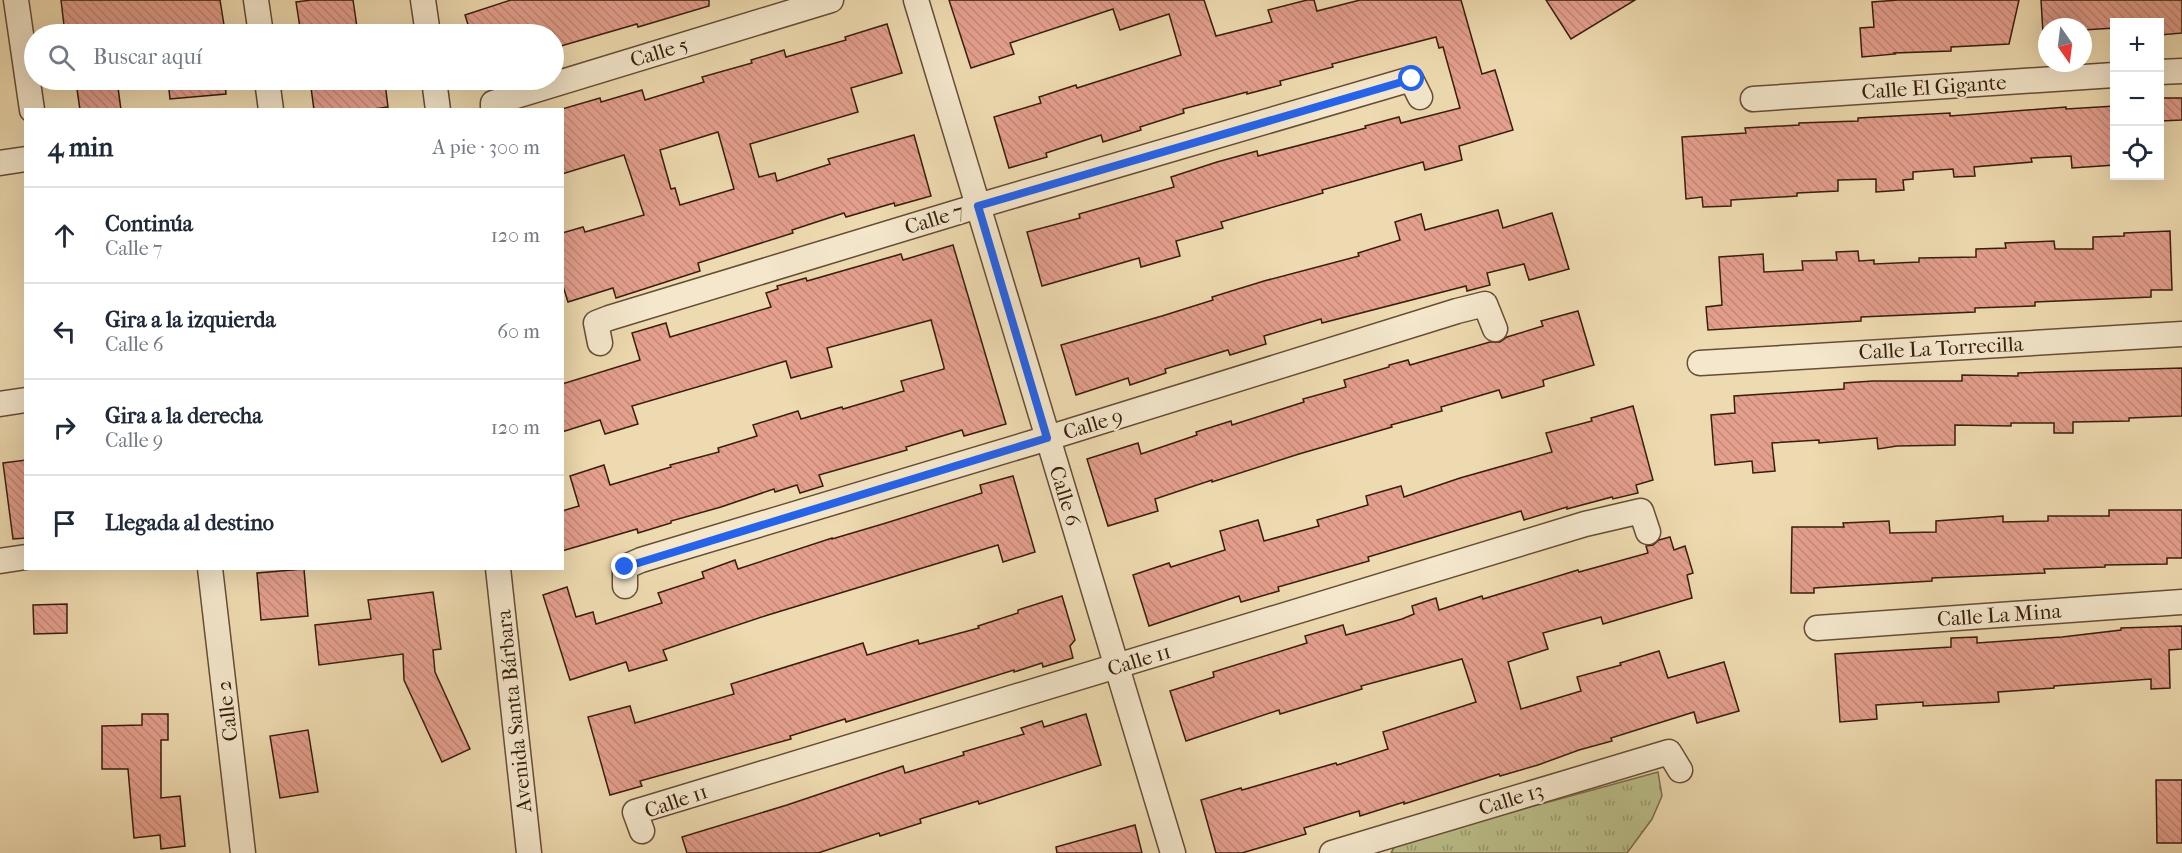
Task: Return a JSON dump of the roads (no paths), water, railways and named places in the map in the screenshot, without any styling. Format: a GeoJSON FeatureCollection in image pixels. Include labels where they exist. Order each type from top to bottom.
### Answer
{"type":"FeatureCollection","features":[{"type":"Feature","properties":{"kind":"street"},"geometry":{"type":"LineString","coordinates":[[16,0],[24,55]]}},
{"type":"Feature","properties":{"kind":"street"},"geometry":{"type":"LineString","coordinates":[[256,0],[260,24]]}},
{"type":"Feature","properties":{"kind":"street"},"geometry":{"type":"LineString","coordinates":[[423,0],[427,24]]}},
{"type":"Feature","properties":{"kind":"street","name":"Calle 5"},"geometry":{"type":"LineString","coordinates":[[564,81],[831,0]]}},
{"type":"Feature","properties":{"kind":"street","name":"Calle 6"},"geometry":{"type":"LineString","coordinates":[[916,0],[1173,853]]}},
{"type":"Feature","properties":{"kind":"street"},"geometry":{"type":"LineString","coordinates":[[2164,72],[2182,71]]}},
{"type":"Feature","properties":{"kind":"street","name":"Calle El Gigante"},"geometry":{"type":"LineString","coordinates":[[1753,99],[2110,75]]}},
{"type":"Feature","properties":{"kind":"street","name":"Calle 7"},"geometry":{"type":"LineString","coordinates":[[600,344],[596,323],[609,318],[978,206],[1412,79],[1420,97]]}},
{"type":"Feature","properties":{"kind":"street"},"geometry":{"type":"LineString","coordinates":[[29,90],[32,108]]}},
{"type":"Feature","properties":{"kind":"street"},"geometry":{"type":"LineString","coordinates":[[268,90],[271,108]]}},
{"type":"Feature","properties":{"kind":"street"},"geometry":{"type":"LineString","coordinates":[[435,90],[438,108]]}},
{"type":"Feature","properties":{"kind":"street","name":"Calle 5"},"geometry":{"type":"LineString","coordinates":[[493,108],[493,103],[536,90]]}},
{"type":"Feature","properties":{"kind":"street"},"geometry":{"type":"LineString","coordinates":[[0,163],[24,159]]}},
{"type":"Feature","properties":{"kind":"street","name":"Calle 9"},"geometry":{"type":"LineString","coordinates":[[625,586],[625,567],[641,560],[1047,438],[1457,311],[1485,304],[1495,329]]}},
{"type":"Feature","properties":{"kind":"street","name":"Calle La Torrecilla"},"geometry":{"type":"LineString","coordinates":[[1700,363],[2182,334]]}},
{"type":"Feature","properties":{"kind":"street"},"geometry":{"type":"LineString","coordinates":[[0,404],[24,400]]}},
{"type":"Feature","properties":{"kind":"street","name":"Calle 11"},"geometry":{"type":"LineString","coordinates":[[642,831],[635,812],[1585,524],[1641,511],[1648,532]]}},
{"type":"Feature","properties":{"kind":"street"},"geometry":{"type":"LineString","coordinates":[[0,561],[24,557]]}},
{"type":"Feature","properties":{"kind":"street","name":"Calle 2"},"geometry":{"type":"LineString","coordinates":[[210,570],[243,853]]}},
{"type":"Feature","properties":{"kind":"street","name":"Avenida Santa Bárbara"},"geometry":{"type":"LineString","coordinates":[[498,570],[529,853]]}},
{"type":"Feature","properties":{"kind":"street","name":"Calle La Mina"},"geometry":{"type":"LineString","coordinates":[[1817,628],[2182,602]]}},
{"type":"Feature","properties":{"kind":"street","name":"Calle 13"},"geometry":{"type":"LineString","coordinates":[[1332,853],[1669,752],[1680,770]]}}]}
